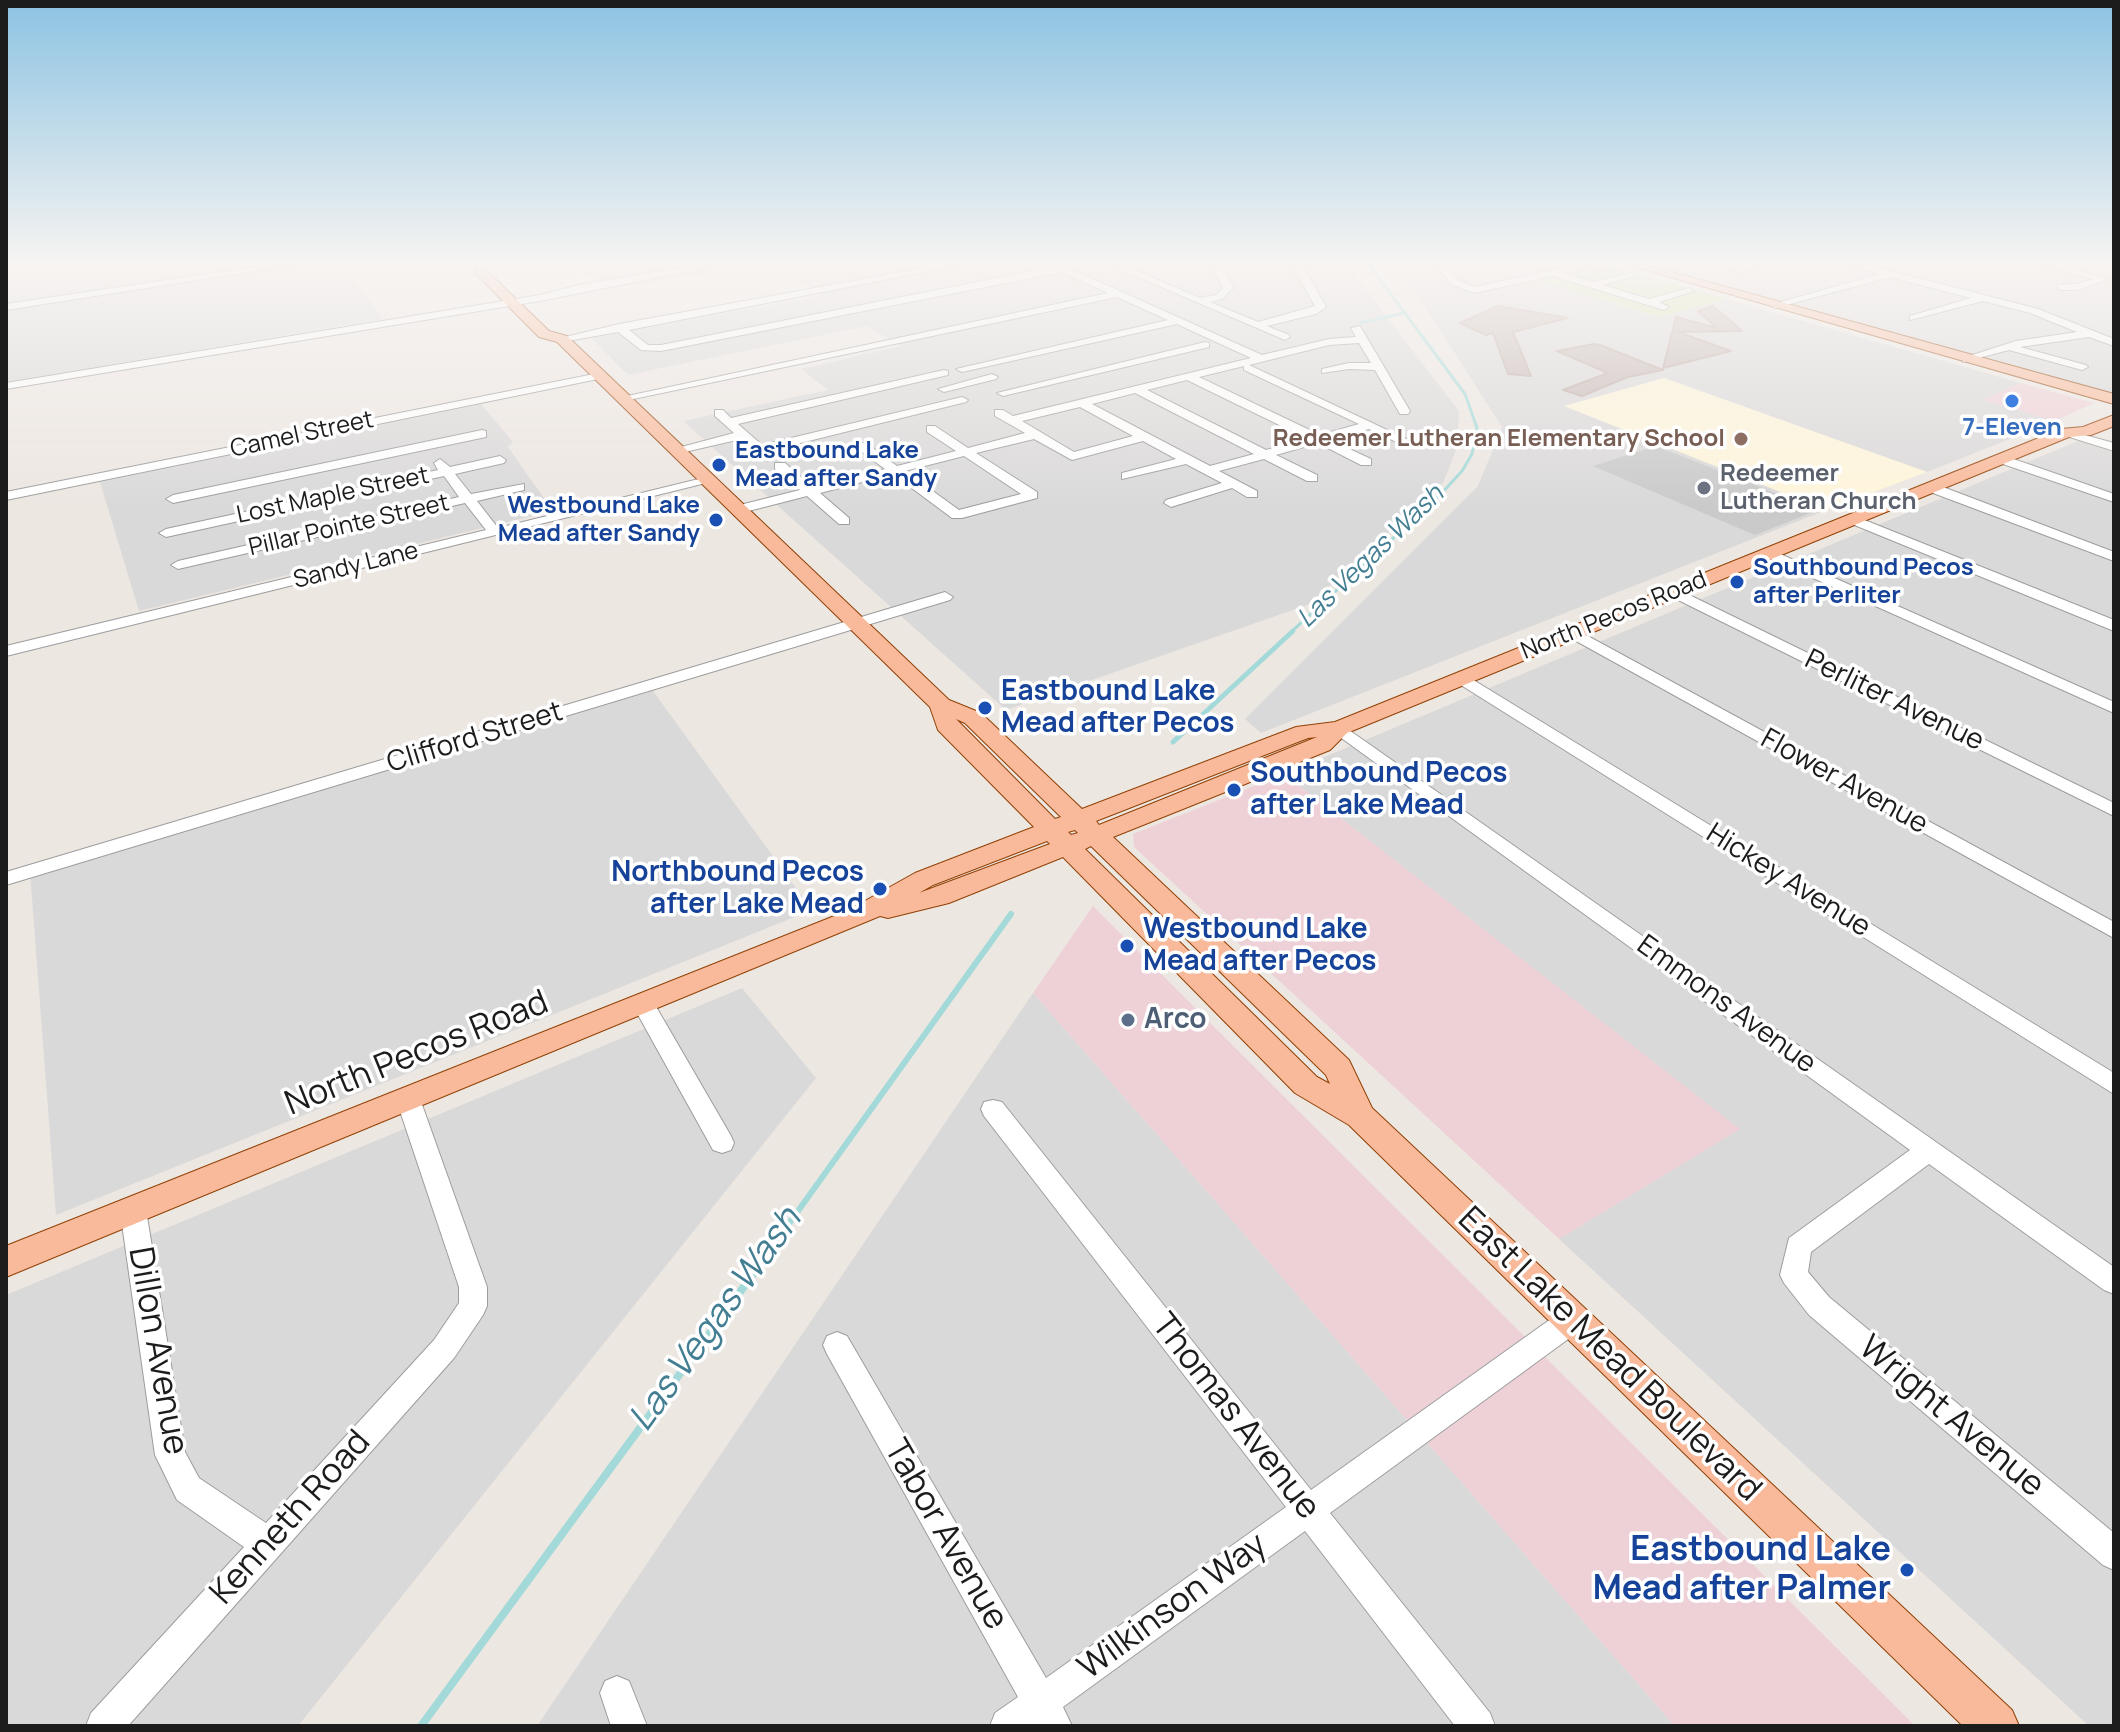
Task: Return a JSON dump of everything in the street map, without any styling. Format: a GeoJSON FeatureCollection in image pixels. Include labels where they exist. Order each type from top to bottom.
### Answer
{"type":"FeatureCollection","features":[{"type":"Feature","properties":{"kind":"main road","name":"East Lake Mead Boulevard"},"geometry":{"type":"LineString","coordinates":[[569,346],[941,705],[973,718],[1338,1068],[1360,1116]]}},
{"type":"Feature","properties":{"kind":"main road"},"geometry":{"type":"LineString","coordinates":[[1918,346],[2040,384],[2114,403]]}},
{"type":"Feature","properties":{"kind":"main road"},"geometry":{"type":"LineString","coordinates":[[1967,360],[1989,363],[2114,403]]}},
{"type":"Feature","properties":{"kind":"main road"},"geometry":{"type":"LineString","coordinates":[[2040,384],[2082,401],[2087,412]]}},
{"type":"Feature","properties":{"kind":"main road","name":"North Pecos Road"},"geometry":{"type":"LineString","coordinates":[[2067,432],[2065,426],[2087,412],[2114,403]]}},
{"type":"Feature","properties":{"kind":"main road","name":"North Pecos Road"},"geometry":{"type":"LineString","coordinates":[[6,1262],[857,917],[924,879],[975,859],[1059,838],[1322,745],[1339,728],[2067,432],[2085,432],[2114,420]]}},
{"type":"Feature","properties":{"kind":"main road","name":"East Lake Mead Boulevard"},"geometry":{"type":"LineString","coordinates":[[941,705],[946,725],[1306,1085],[1360,1116],[1996,1726]]}},
{"type":"Feature","properties":{"kind":"main road"},"geometry":{"type":"LineString","coordinates":[[975,859],[1002,839],[1011,826],[1005,783]]}},
{"type":"Feature","properties":{"kind":"main road","name":"North Pecos Road"},"geometry":{"type":"LineString","coordinates":[[857,917],[940,897],[1059,838]]}},
{"type":"Feature","properties":{"kind":"street"},"geometry":{"type":"LineString","coordinates":[[6,386],[244,346]]}},
{"type":"Feature","properties":{"kind":"street"},"geometry":{"type":"LineString","coordinates":[[642,346],[653,349],[669,346]]}},
{"type":"Feature","properties":{"kind":"street"},"geometry":{"type":"LineString","coordinates":[[624,398],[872,346]]}},
{"type":"Feature","properties":{"kind":"street"},"geometry":{"type":"LineString","coordinates":[[1067,346],[968,368],[992,377],[1008,392],[1201,346]]}},
{"type":"Feature","properties":{"kind":"street"},"geometry":{"type":"LineString","coordinates":[[1179,346],[1186,349]]}},
{"type":"Feature","properties":{"kind":"street"},"geometry":{"type":"LineString","coordinates":[[1233,346],[1262,359]]}},
{"type":"Feature","properties":{"kind":"street"},"geometry":{"type":"LineString","coordinates":[[1013,420],[1314,346]]}},
{"type":"Feature","properties":{"kind":"street"},"geometry":{"type":"LineString","coordinates":[[1368,346],[1404,411]]}},
{"type":"Feature","properties":{"kind":"street"},"geometry":{"type":"LineString","coordinates":[[1967,360],[2013,346]]}},
{"type":"Feature","properties":{"kind":"street"},"geometry":{"type":"LineString","coordinates":[[2008,347],[2082,367]]}},
{"type":"Feature","properties":{"kind":"street"},"geometry":{"type":"LineString","coordinates":[[1326,371],[1349,366],[1379,367]]}},
{"type":"Feature","properties":{"kind":"street"},"geometry":{"type":"LineString","coordinates":[[1248,368],[1413,445]]}},
{"type":"Feature","properties":{"kind":"street"},"geometry":{"type":"LineString","coordinates":[[844,521],[724,418],[944,373]]}},
{"type":"Feature","properties":{"kind":"street","name":"Camel Street"},"geometry":{"type":"LineString","coordinates":[[6,496],[599,376]]}},
{"type":"Feature","properties":{"kind":"street"},"geometry":{"type":"LineString","coordinates":[[944,389],[992,377]]}},
{"type":"Feature","properties":{"kind":"street"},"geometry":{"type":"LineString","coordinates":[[1189,377],[1366,462]]}},
{"type":"Feature","properties":{"kind":"street"},"geometry":{"type":"LineString","coordinates":[[760,449],[962,400],[925,378]]}},
{"type":"Feature","properties":{"kind":"street"},"geometry":{"type":"LineString","coordinates":[[1230,397],[1280,384]]}},
{"type":"Feature","properties":{"kind":"street"},"geometry":{"type":"LineString","coordinates":[[1137,390],[1312,478]]}},
{"type":"Feature","properties":{"kind":"street"},"geometry":{"type":"LineString","coordinates":[[1081,403],[1252,494]]}},
{"type":"Feature","properties":{"kind":"street"},"geometry":{"type":"LineString","coordinates":[[999,413],[1072,456],[1143,437]]}},
{"type":"Feature","properties":{"kind":"street"},"geometry":{"type":"LineString","coordinates":[[1207,471],[1369,425]]}},
{"type":"Feature","properties":{"kind":"street"},"geometry":{"type":"LineString","coordinates":[[862,446],[957,515],[1032,495],[931,429]]}},
{"type":"Feature","properties":{"kind":"street"},"geometry":{"type":"LineString","coordinates":[[2067,432],[2114,447]]}},
{"type":"Feature","properties":{"kind":"street"},"geometry":{"type":"LineString","coordinates":[[173,499],[482,434]]}},
{"type":"Feature","properties":{"kind":"street"},"geometry":{"type":"LineString","coordinates":[[737,510],[1037,434]]}},
{"type":"Feature","properties":{"kind":"street"},"geometry":{"type":"LineString","coordinates":[[676,450],[743,435]]}},
{"type":"Feature","properties":{"kind":"street"},"geometry":{"type":"LineString","coordinates":[[425,446],[494,532]]}},
{"type":"Feature","properties":{"kind":"street"},"geometry":{"type":"LineString","coordinates":[[2001,459],[2114,498]]}},
{"type":"Feature","properties":{"kind":"street","name":"Lost Maple Street"},"geometry":{"type":"LineString","coordinates":[[166,533],[500,460]]}},
{"type":"Feature","properties":{"kind":"street"},"geometry":{"type":"LineString","coordinates":[[1127,476],[1186,460]]}},
{"type":"Feature","properties":{"kind":"street","name":"Sandy Lane"},"geometry":{"type":"LineString","coordinates":[[6,651],[707,481]]}},
{"type":"Feature","properties":{"kind":"street"},"geometry":{"type":"LineString","coordinates":[[1171,503],[1232,484]]}},
{"type":"Feature","properties":{"kind":"street","name":"Pillar Pointe Street"},"geometry":{"type":"LineString","coordinates":[[178,565],[519,487]]}},
{"type":"Feature","properties":{"kind":"street"},"geometry":{"type":"LineString","coordinates":[[1930,487],[2114,557]]}},
{"type":"Feature","properties":{"kind":"street"},"geometry":{"type":"LineString","coordinates":[[1852,519],[2114,626]]}},
{"type":"Feature","properties":{"kind":"street"},"geometry":{"type":"LineString","coordinates":[[1769,553],[2114,708]]}},
{"type":"Feature","properties":{"kind":"street","name":"Perliter Avenue"},"geometry":{"type":"LineString","coordinates":[[1673,592],[2114,810]]}},
{"type":"Feature","properties":{"kind":"street","name":"Clifford Street"},"geometry":{"type":"LineString","coordinates":[[6,879],[945,597]]}},
{"type":"Feature","properties":{"kind":"street","name":"Flower Avenue"},"geometry":{"type":"LineString","coordinates":[[1573,633],[2114,931]]}},
{"type":"Feature","properties":{"kind":"street","name":"Hickey Avenue"},"geometry":{"type":"LineString","coordinates":[[1462,678],[2114,1085]]}},
{"type":"Feature","properties":{"kind":"street","name":"Emmons Avenue"},"geometry":{"type":"LineString","coordinates":[[1339,728],[2114,1282]]}},
{"type":"Feature","properties":{"kind":"street"},"geometry":{"type":"LineString","coordinates":[[643,1004],[722,1143]]}},
{"type":"Feature","properties":{"kind":"street","name":"Kenneth Road"},"geometry":{"type":"LineString","coordinates":[[104,1726],[444,1349],[473,1306],[473,1287],[408,1099]]}},
{"type":"Feature","properties":{"kind":"street","name":"Thomas Avenue"},"geometry":{"type":"LineString","coordinates":[[993,1109],[1477,1726]]}},
{"type":"Feature","properties":{"kind":"street","name":"Wright Avenue"},"geometry":{"type":"LineString","coordinates":[[1929,1150],[1798,1246],[1794,1275],[1819,1306],[2114,1554]]}},
{"type":"Feature","properties":{"kind":"street","name":"Dillon Avenue"},"geometry":{"type":"LineString","coordinates":[[133,1210],[170,1455],[188,1489],[268,1544]]}},
{"type":"Feature","properties":{"kind":"street","name":"Wilkinson Way"},"geometry":{"type":"LineString","coordinates":[[1008,1726],[1047,1714],[1308,1510],[1572,1320]]}},
{"type":"Feature","properties":{"kind":"street","name":"Tabor Avenue"},"geometry":{"type":"LineString","coordinates":[[837,1345],[1047,1714]]}},
{"type":"Feature","properties":{"kind":"street"},"geometry":{"type":"LineString","coordinates":[[617,1693],[629,1726]]}},
{"type":"Feature","properties":{"kind":"shaded area"},"geometry":{"type":"Polygon","coordinates":[[[6,346],[222,346],[6,382],[6,346]]]}},
{"type":"Feature","properties":{"kind":"shaded area"},"geometry":{"type":"Polygon","coordinates":[[[599,346],[770,346],[628,375],[599,346]]]}},
{"type":"Feature","properties":{"kind":"shaded area"},"geometry":{"type":"Polygon","coordinates":[[[900,346],[1409,346],[1459,411],[1457,448],[1443,483],[1310,604],[1006,710],[683,421],[828,390],[801,369],[900,346]]]}},
{"type":"Feature","properties":{"kind":"shaded area"},"geometry":{"type":"Polygon","coordinates":[[[1450,346],[1891,346],[2021,383],[1983,400],[2055,421],[1927,472],[1664,378],[1565,406],[1826,510],[1261,733],[1245,719],[1478,486],[1502,427],[1450,346]]]}},
{"type":"Feature","properties":{"kind":"shaded area"},"geometry":{"type":"Polygon","coordinates":[[[1942,346],[2114,346],[2113,394],[1942,346]]]}},
{"type":"Feature","properties":{"kind":"shaded area","name":"Redeemer Lutheran Elementary School"},"geometry":{"type":"Polygon","coordinates":[[[1664,378],[1927,472],[1826,510],[1564,406],[1664,378]]]}},
{"type":"Feature","properties":{"kind":"shaded area"},"geometry":{"type":"Polygon","coordinates":[[[2021,383],[2094,403],[2055,421],[1982,400],[2021,383]]]}},
{"type":"Feature","properties":{"kind":"shaded area"},"geometry":{"type":"Polygon","coordinates":[[[481,404],[513,442],[508,447],[553,511],[139,611],[100,482],[481,404]]]}},
{"type":"Feature","properties":{"kind":"shaded area"},"geometry":{"type":"Polygon","coordinates":[[[2078,441],[2114,453],[2114,1726],[2089,1726],[1559,1239],[1739,1129],[1284,774],[2078,441]]]}},
{"type":"Feature","properties":{"kind":"shaded area","name":"Redeemer Lutheran Church"},"geometry":{"type":"Polygon","coordinates":[[[1656,446],[1818,510],[1755,535],[1593,466],[1656,446]]]}},
{"type":"Feature","properties":{"kind":"shaded area"},"geometry":{"type":"Polygon","coordinates":[[[653,691],[812,910],[56,1215],[30,872],[653,691]]]}},
{"type":"Feature","properties":{"kind":"shaded area"},"geometry":{"type":"Polygon","coordinates":[[[1284,774],[1740,1129],[1559,1239],[1134,847],[1133,834],[1284,774]]]}},
{"type":"Feature","properties":{"kind":"shaded area"},"geometry":{"type":"Polygon","coordinates":[[[1093,906],[1915,1726],[1675,1726],[1033,993],[1093,906]]]}},
{"type":"Feature","properties":{"kind":"shaded area"},"geometry":{"type":"Polygon","coordinates":[[[742,988],[816,1078],[298,1726],[6,1726],[6,1295],[742,988]]]}},
{"type":"Feature","properties":{"kind":"shaded area"},"geometry":{"type":"Polygon","coordinates":[[[1033,993],[1675,1726],[537,1726],[1033,993]]]}},
{"type":"Feature","properties":{"kind":"building"},"geometry":{"type":"Polygon","coordinates":[[[1498,346],[1519,346],[1531,376],[1508,374],[1498,346]]]}},
{"type":"Feature","properties":{"kind":"building"},"geometry":{"type":"Polygon","coordinates":[[[1602,346],[1663,370],[1628,377],[1582,396],[1563,390],[1608,373],[1557,351],[1602,346]]]}},
{"type":"Feature","properties":{"kind":"building"},"geometry":{"type":"Polygon","coordinates":[[[1669,346],[1717,346],[1731,351],[1663,368],[1669,346]]]}},
{"type":"Feature","properties":{"kind":"waterway","name":"Las Vegas Wash"},"geometry":{"type":"LineString","coordinates":[[1290,633],[1440,495],[1462,471],[1472,454],[1477,428],[1465,394],[1429,346]]}},
{"type":"Feature","properties":{"kind":"waterway","name":"Las Vegas Wash"},"geometry":{"type":"LineString","coordinates":[[1173,742],[1293,631]]}},
{"type":"Feature","properties":{"kind":"waterway","name":"Las Vegas Wash"},"geometry":{"type":"LineString","coordinates":[[760,1264],[1011,914]]}},
{"type":"Feature","properties":{"kind":"waterway","name":"Las Vegas Wash"},"geometry":{"type":"LineString","coordinates":[[421,1726],[762,1262]]}},
{"type":"Feature","properties":{"kind":"place","name":"7-Eleven"},"geometry":{"type":"Point","coordinates":[2012,401]}},
{"type":"Feature","properties":{"kind":"place","name":"Redeemer Lutheran Elementary School"},"geometry":{"type":"Point","coordinates":[1741,439]}},
{"type":"Feature","properties":{"kind":"place","name":"Eastbound Lake Mead after Sandy"},"geometry":{"type":"Point","coordinates":[719,465]}},
{"type":"Feature","properties":{"kind":"place","name":"Redeemer Lutheran Church"},"geometry":{"type":"Point","coordinates":[1704,488]}},
{"type":"Feature","properties":{"kind":"place","name":"Westbound Lake Mead after Sandy"},"geometry":{"type":"Point","coordinates":[716,520]}},
{"type":"Feature","properties":{"kind":"place","name":"Southbound Pecos after Perliter"},"geometry":{"type":"Point","coordinates":[1737,582]}},
{"type":"Feature","properties":{"kind":"place","name":"Eastbound Lake Mead after Pecos"},"geometry":{"type":"Point","coordinates":[985,708]}},
{"type":"Feature","properties":{"kind":"place","name":"Southbound Pecos after Lake Mead"},"geometry":{"type":"Point","coordinates":[1234,790]}},
{"type":"Feature","properties":{"kind":"place","name":"Northbound Pecos after Lake Mead"},"geometry":{"type":"Point","coordinates":[880,889]}},
{"type":"Feature","properties":{"kind":"place","name":"Westbound Lake Mead after Pecos"},"geometry":{"type":"Point","coordinates":[1127,946]}},
{"type":"Feature","properties":{"kind":"place","name":"Arco"},"geometry":{"type":"Point","coordinates":[1128,1020]}},
{"type":"Feature","properties":{"kind":"place","name":"Eastbound Lake Mead after Palmer"},"geometry":{"type":"Point","coordinates":[1907,1570]}}]}
